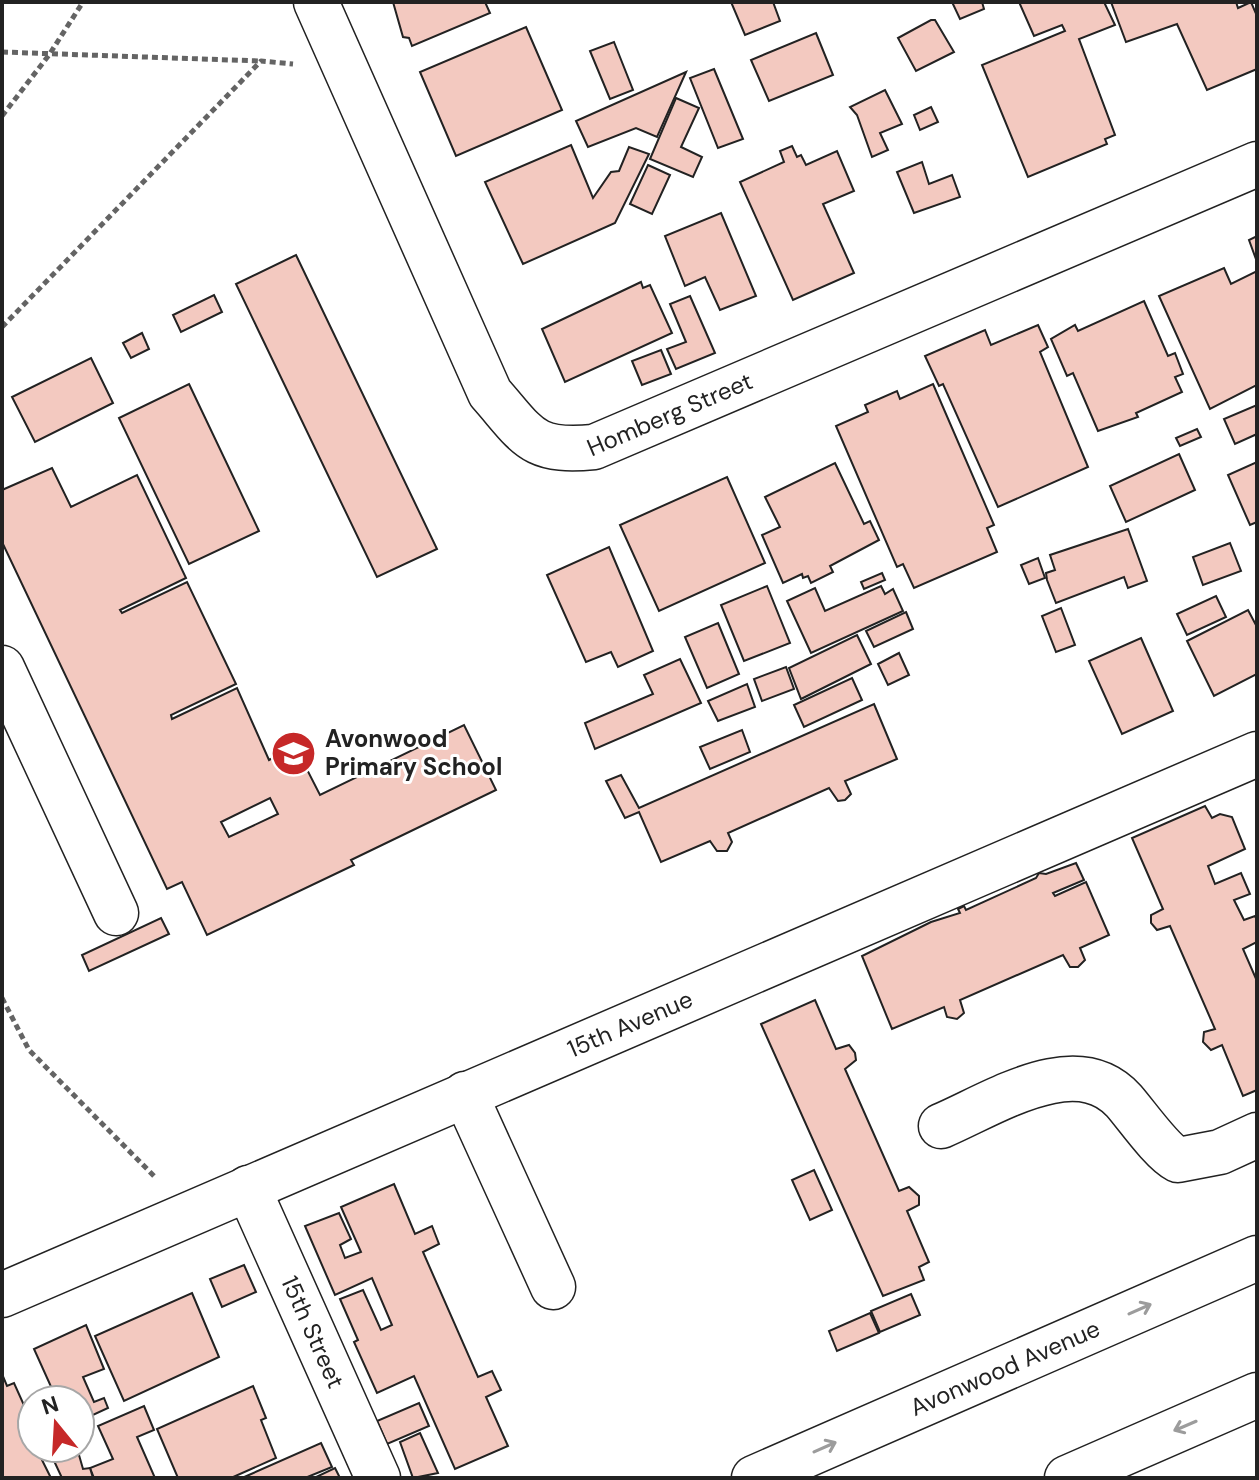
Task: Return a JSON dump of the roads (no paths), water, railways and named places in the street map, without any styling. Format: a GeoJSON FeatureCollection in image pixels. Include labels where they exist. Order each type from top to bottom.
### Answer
{"type":"FeatureCollection","features":[{"type":"Feature","properties":{"kind":"street","name":"Homberg Street"},"geometry":{"type":"LineString","coordinates":[[316,2],[490,393],[530,437],[559,451],[594,447],[1257,164]]}},
{"type":"Feature","properties":{"kind":"street"},"geometry":{"type":"LineString","coordinates":[[2,668],[116,913]]}},
{"type":"Feature","properties":{"kind":"street","name":"15th Avenue"},"geometry":{"type":"LineString","coordinates":[[2,1295],[465,1094],[1252,769]]}},
{"type":"Feature","properties":{"kind":"street"},"geometry":{"type":"LineString","coordinates":[[941,1126],[1055,1077],[1081,1077],[1117,1094],[1178,1160],[1220,1152],[1257,1135]]}},
{"type":"Feature","properties":{"kind":"street"},"geometry":{"type":"LineString","coordinates":[[465,1094],[553,1287]]}},
{"type":"Feature","properties":{"kind":"street","name":"15th Street"},"geometry":{"type":"LineString","coordinates":[[248,1188],[378,1478]]}},
{"type":"Feature","properties":{"kind":"street","name":"Avonwood Avenue"},"geometry":{"type":"LineString","coordinates":[[754,1478],[1257,1258]]}},
{"type":"Feature","properties":{"kind":"street"},"geometry":{"type":"LineString","coordinates":[[1067,1478],[1257,1395]]}},
{"type":"Feature","properties":{"kind":"place","name":"Avonwood Primary School"},"geometry":{"type":"Point","coordinates":[294,753]}}]}
